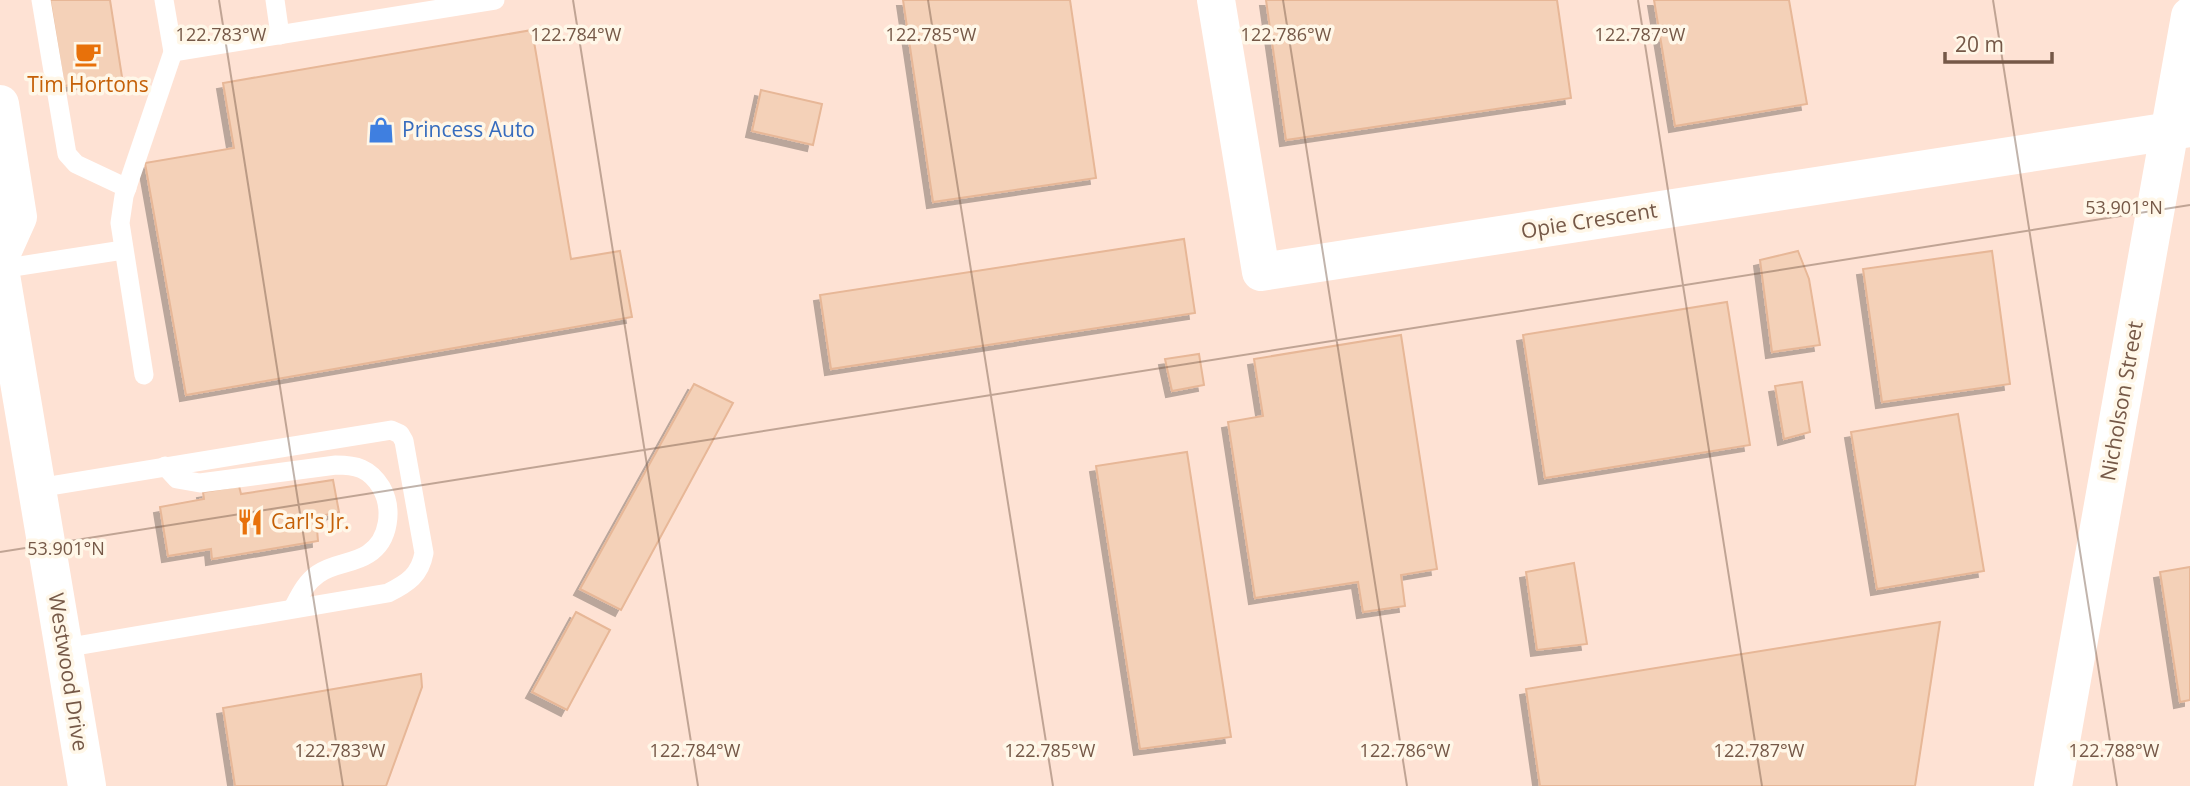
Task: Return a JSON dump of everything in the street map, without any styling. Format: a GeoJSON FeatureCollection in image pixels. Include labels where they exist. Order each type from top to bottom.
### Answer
{"type":"FeatureCollection","features":[{"type":"Feature","properties":{"kind":"street","name":"Opie Crescent"},"geometry":{"type":"LineString","coordinates":[[1216,0],[1261,272],[2180,130]]}},
{"type":"Feature","properties":{"kind":"street","name":"Nicholson Street"},"geometry":{"type":"LineString","coordinates":[[2053,786],[2180,130],[2190,16]]}},
{"type":"Feature","properties":{"kind":"street"},"geometry":{"type":"LineString","coordinates":[[0,104],[18,217],[0,257]]}},
{"type":"Feature","properties":{"kind":"street","name":"Westwood Drive"},"geometry":{"type":"LineString","coordinates":[[0,269],[87,786]]}},
{"type":"Feature","properties":{"kind":"lane"},"geometry":{"type":"LineString","coordinates":[[41,0],[67,154],[76,164],[127,188]]}},
{"type":"Feature","properties":{"kind":"lane"},"geometry":{"type":"LineString","coordinates":[[144,375],[120,223],[127,188],[173,52],[164,0]]}},
{"type":"Feature","properties":{"kind":"lane"},"geometry":{"type":"LineString","coordinates":[[275,0],[280,35]]}},
{"type":"Feature","properties":{"kind":"lane"},"geometry":{"type":"LineString","coordinates":[[173,52],[280,35],[385,9],[495,0]]}},
{"type":"Feature","properties":{"kind":"lane"},"geometry":{"type":"LineString","coordinates":[[0,269],[123,250]]}},
{"type":"Feature","properties":{"kind":"lane"},"geometry":{"type":"LineString","coordinates":[[37,488],[391,430],[400,434],[404,441],[424,553],[421,567],[404,585],[388,593],[64,648]]}},
{"type":"Feature","properties":{"kind":"lane"},"geometry":{"type":"LineString","coordinates":[[165,466],[177,479],[200,483],[336,465],[356,465],[371,474],[382,488],[389,507],[385,530],[377,546],[369,554],[320,572],[309,580],[293,608]]}},
{"type":"Feature","properties":{"kind":"shaded area"},"geometry":{"type":"Polygon","coordinates":[[[0,0],[2190,0],[2190,786],[0,786],[0,0]]]}},
{"type":"Feature","properties":{"kind":"building"},"geometry":{"type":"Polygon","coordinates":[[[50,0],[110,0],[122,77],[64,86],[50,0]]]}},
{"type":"Feature","properties":{"kind":"building"},"geometry":{"type":"Polygon","coordinates":[[[903,0],[1070,0],[1096,178],[933,202],[903,0]]]}},
{"type":"Feature","properties":{"kind":"building"},"geometry":{"type":"Polygon","coordinates":[[[1266,0],[1557,0],[1571,98],[1286,140],[1266,0]]]}},
{"type":"Feature","properties":{"kind":"building"},"geometry":{"type":"Polygon","coordinates":[[[1654,0],[1789,0],[1807,104],[1675,126],[1654,0]]]}},
{"type":"Feature","properties":{"kind":"building"},"geometry":{"type":"Polygon","coordinates":[[[532,30],[571,259],[620,251],[632,317],[186,395],[145,163],[234,148],[223,83],[532,30]]]}},
{"type":"Feature","properties":{"kind":"building"},"geometry":{"type":"Polygon","coordinates":[[[761,90],[822,104],[813,145],[752,131],[761,90]]]}},
{"type":"Feature","properties":{"kind":"building"},"geometry":{"type":"Polygon","coordinates":[[[1184,239],[1195,313],[831,369],[820,295],[1184,239]]]}},
{"type":"Feature","properties":{"kind":"building"},"geometry":{"type":"Polygon","coordinates":[[[1798,251],[1809,279],[1820,345],[1772,352],[1760,260],[1798,251]]]}},
{"type":"Feature","properties":{"kind":"building"},"geometry":{"type":"Polygon","coordinates":[[[1992,251],[2010,384],[1882,402],[1863,269],[1992,251]]]}},
{"type":"Feature","properties":{"kind":"building"},"geometry":{"type":"Polygon","coordinates":[[[1727,302],[1750,445],[1545,478],[1523,335],[1727,302]]]}},
{"type":"Feature","properties":{"kind":"building"},"geometry":{"type":"Polygon","coordinates":[[[1401,335],[1437,569],[1401,575],[1405,606],[1363,612],[1358,582],[1255,598],[1228,422],[1263,416],[1254,359],[1401,335]]]}},
{"type":"Feature","properties":{"kind":"building"},"geometry":{"type":"Polygon","coordinates":[[[1199,354],[1204,385],[1172,391],[1165,359],[1199,354]]]}},
{"type":"Feature","properties":{"kind":"building"},"geometry":{"type":"Polygon","coordinates":[[[1802,382],[1810,432],[1784,439],[1775,386],[1802,382]]]}},
{"type":"Feature","properties":{"kind":"building"},"geometry":{"type":"Polygon","coordinates":[[[694,384],[733,403],[621,610],[580,589],[694,384]]]}},
{"type":"Feature","properties":{"kind":"building"},"geometry":{"type":"Polygon","coordinates":[[[1958,414],[1984,571],[1877,589],[1851,432],[1958,414]]]}},
{"type":"Feature","properties":{"kind":"building"},"geometry":{"type":"Polygon","coordinates":[[[1187,452],[1231,737],[1140,749],[1096,466],[1187,452]]]}},
{"type":"Feature","properties":{"kind":"building"},"geometry":{"type":"Polygon","coordinates":[[[333,480],[339,512],[316,517],[318,541],[212,559],[211,549],[168,556],[160,507],[204,499],[203,492],[239,486],[241,494],[333,480]]]}},
{"type":"Feature","properties":{"kind":"building"},"geometry":{"type":"Polygon","coordinates":[[[1574,563],[1587,644],[1537,650],[1526,572],[1574,563]]]}},
{"type":"Feature","properties":{"kind":"building"},"geometry":{"type":"Polygon","coordinates":[[[2190,567],[2190,700],[2180,702],[2160,572],[2190,567]]]}},
{"type":"Feature","properties":{"kind":"building"},"geometry":{"type":"Polygon","coordinates":[[[576,612],[610,630],[567,710],[532,692],[576,612]]]}},
{"type":"Feature","properties":{"kind":"building"},"geometry":{"type":"Polygon","coordinates":[[[1940,622],[1915,786],[1540,786],[1526,689],[1940,622]]]}},
{"type":"Feature","properties":{"kind":"building"},"geometry":{"type":"Polygon","coordinates":[[[421,674],[422,687],[386,786],[235,786],[223,708],[421,674]]]}},
{"type":"Feature","properties":{"kind":"place","name":"Tim Hortons"},"geometry":{"type":"Point","coordinates":[88,54]}},
{"type":"Feature","properties":{"kind":"place","name":"Princess Auto"},"geometry":{"type":"Point","coordinates":[381,130]}},
{"type":"Feature","properties":{"kind":"place","name":"Carl's Jr."},"geometry":{"type":"Point","coordinates":[250,522]}}]}
